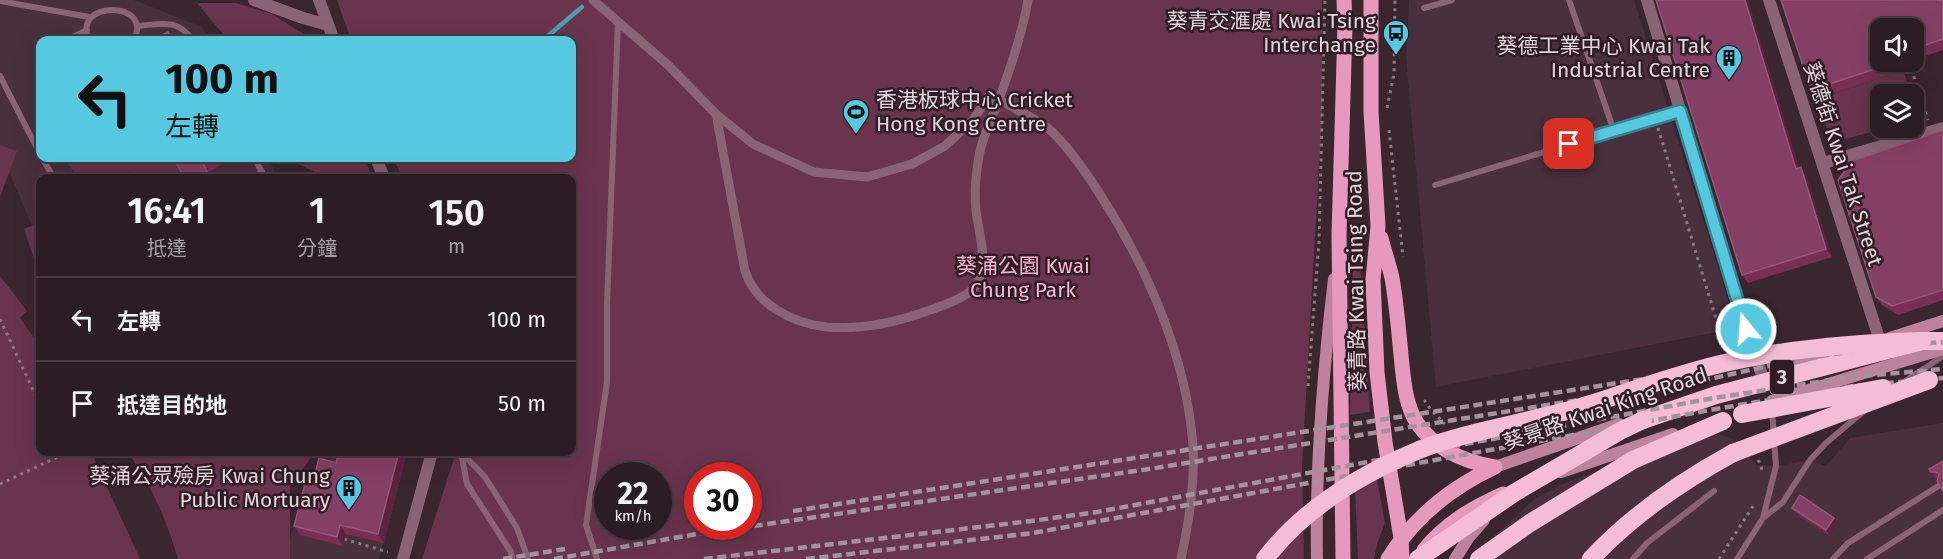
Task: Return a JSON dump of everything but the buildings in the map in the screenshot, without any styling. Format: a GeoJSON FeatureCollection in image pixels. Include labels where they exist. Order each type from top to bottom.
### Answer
{"type":"FeatureCollection","features":[{"type":"Feature","properties":{"kind":"highway","name":"3"},"geometry":{"type":"LineString","coordinates":[[1418,559],[1514,493],[1643,420],[1716,395],[1922,341],[1943,341]]}},
{"type":"Feature","properties":{"kind":"highway"},"geometry":{"type":"LineString","coordinates":[[1265,559],[1288,532],[1311,511],[1364,477],[1419,450],[1731,362],[1855,343],[1922,341]]}},
{"type":"Feature","properties":{"kind":"highway","name":"3"},"geometry":{"type":"LineString","coordinates":[[1479,559],[1530,523],[1634,460],[1723,421],[1742,414],[1936,380]]}},
{"type":"Feature","properties":{"kind":"highway"},"geometry":{"type":"LineString","coordinates":[[1591,559],[1602,547],[1659,500],[1694,474],[1733,453],[1936,380]]}},
{"type":"Feature","properties":{"kind":"main road","name":"葵青路 Kwai Tsing Road"},"geometry":{"type":"LineString","coordinates":[[1343,559],[1340,235],[1346,26],[1344,0]]}},
{"type":"Feature","properties":{"kind":"main road","name":"葵青路 Kwai Tsing Road"},"geometry":{"type":"LineString","coordinates":[[1371,0],[1371,112],[1378,226],[1373,280],[1377,372],[1402,559]]}},
{"type":"Feature","properties":{"kind":"main road"},"geometry":{"type":"LineString","coordinates":[[1378,226],[1391,277],[1404,383],[1411,411],[1430,437],[1450,453],[1473,463],[1495,467]]}},
{"type":"Feature","properties":{"kind":"main road"},"geometry":{"type":"LineString","coordinates":[[1317,559],[1316,504],[1322,381],[1340,235]]}},
{"type":"Feature","properties":{"kind":"main road","name":"葵景路 Kwai King Road"},"geometry":{"type":"LineString","coordinates":[[1495,467],[1762,375],[1943,321]]}},
{"type":"Feature","properties":{"kind":"main road"},"geometry":{"type":"LineString","coordinates":[[1418,559],[1439,533],[1460,516],[1482,503],[1545,477],[1771,401],[1943,349]]}},
{"type":"Feature","properties":{"kind":"main road"},"geometry":{"type":"LineString","coordinates":[[1388,559],[1401,538],[1420,517],[1462,484],[1495,467]]}},
{"type":"Feature","properties":{"kind":"main road"},"geometry":{"type":"LineString","coordinates":[[1455,559],[1469,537],[1490,515],[1511,497],[1545,477]]}},
{"type":"Feature","properties":{"kind":"street"},"geometry":{"type":"LineString","coordinates":[[254,0],[328,25]]}},
{"type":"Feature","properties":{"kind":"street"},"geometry":{"type":"LineString","coordinates":[[319,0],[332,36]]}},
{"type":"Feature","properties":{"kind":"street"},"geometry":{"type":"LineString","coordinates":[[593,0],[668,65],[716,114],[753,144],[814,172],[867,177],[912,164],[945,146],[973,120],[987,97],[999,99],[1046,127],[1084,170],[1132,247],[1159,308],[1177,364],[1193,444],[1194,473],[1192,504],[1181,559]]}},
{"type":"Feature","properties":{"kind":"street"},"geometry":{"type":"LineString","coordinates":[[716,114],[743,266],[751,285],[773,307],[792,319],[823,326],[861,327],[892,323],[921,314],[963,297],[977,284],[983,264],[975,203],[980,150],[1023,31],[1028,0]]}},
{"type":"Feature","properties":{"kind":"street"},"geometry":{"type":"LineString","coordinates":[[1647,0],[1746,329],[1762,375]]}},
{"type":"Feature","properties":{"kind":"street","name":"葵德街 Kwai Tak Street"},"geometry":{"type":"LineString","coordinates":[[1769,0],[1880,341]]}},
{"type":"Feature","properties":{"kind":"street"},"geometry":{"type":"LineString","coordinates":[[1823,164],[1943,128]]}},
{"type":"Feature","properties":{"kind":"street"},"geometry":{"type":"LineString","coordinates":[[403,559],[431,456]]}},
{"type":"Feature","properties":{"kind":"lane"},"geometry":{"type":"LineString","coordinates":[[1424,8],[1452,0]]}},
{"type":"Feature","properties":{"kind":"lane"},"geometry":{"type":"LineString","coordinates":[[1569,0],[1614,131]]}},
{"type":"Feature","properties":{"kind":"lane"},"geometry":{"type":"LineString","coordinates":[[0,1],[89,17]]}},
{"type":"Feature","properties":{"kind":"lane"},"geometry":{"type":"LineString","coordinates":[[88,36],[89,17],[101,6],[117,4],[130,11],[137,26],[135,36]]}},
{"type":"Feature","properties":{"kind":"lane"},"geometry":{"type":"LineString","coordinates":[[597,559],[586,525],[607,382],[607,304],[618,21]]}},
{"type":"Feature","properties":{"kind":"lane"},"geometry":{"type":"LineString","coordinates":[[137,26],[168,23],[177,25],[189,36]]}},
{"type":"Feature","properties":{"kind":"lane"},"geometry":{"type":"LineString","coordinates":[[75,36],[87,30]]}},
{"type":"Feature","properties":{"kind":"lane"},"geometry":{"type":"LineString","coordinates":[[0,76],[36,146]]}},
{"type":"Feature","properties":{"kind":"lane"},"geometry":{"type":"LineString","coordinates":[[1435,185],[1680,111]]}},
{"type":"Feature","properties":{"kind":"lane"},"geometry":{"type":"LineString","coordinates":[[1763,518],[1783,502],[1810,460],[1826,443],[1892,390],[1943,357]]}},
{"type":"Feature","properties":{"kind":"lane"},"geometry":{"type":"LineString","coordinates":[[1748,559],[1738,557],[1763,518],[1776,466],[1771,401]]}},
{"type":"Feature","properties":{"kind":"lane"},"geometry":{"type":"LineString","coordinates":[[462,456],[467,484],[511,552],[512,559]]}},
{"type":"Feature","properties":{"kind":"lane"},"geometry":{"type":"LineString","coordinates":[[465,456],[485,477],[517,528],[528,559]]}},
{"type":"Feature","properties":{"kind":"lane"},"geometry":{"type":"LineString","coordinates":[[1833,559],[1848,543],[1940,485]]}},
{"type":"Feature","properties":{"kind":"lane"},"geometry":{"type":"LineString","coordinates":[[1633,559],[1647,543],[1714,491]]}},
{"type":"Feature","properties":{"kind":"lane"},"geometry":{"type":"LineString","coordinates":[[1867,559],[1943,510]]}},
{"type":"Feature","properties":{"kind":"path"},"geometry":{"type":"LineString","coordinates":[[1308,394],[1319,241],[1325,0]]}},
{"type":"Feature","properties":{"kind":"path"},"geometry":{"type":"LineString","coordinates":[[1387,112],[1394,74],[1394,0]]}},
{"type":"Feature","properties":{"kind":"path"},"geometry":{"type":"LineString","coordinates":[[1912,72],[1929,122]]}},
{"type":"Feature","properties":{"kind":"path"},"geometry":{"type":"LineString","coordinates":[[1655,118],[1725,346],[1725,354]]}},
{"type":"Feature","properties":{"kind":"path"},"geometry":{"type":"LineString","coordinates":[[1388,123],[1404,262]]}},
{"type":"Feature","properties":{"kind":"path"},"geometry":{"type":"LineString","coordinates":[[0,319],[36,396]]}},
{"type":"Feature","properties":{"kind":"path"},"geometry":{"type":"LineString","coordinates":[[1421,394],[1431,410],[1449,428]]}},
{"type":"Feature","properties":{"kind":"path"},"geometry":{"type":"LineString","coordinates":[[0,484],[60,456]]}},
{"type":"Feature","properties":{"kind":"path"},"geometry":{"type":"LineString","coordinates":[[1755,456],[1761,465],[1762,474]]}},
{"type":"Feature","properties":{"kind":"path"},"geometry":{"type":"LineString","coordinates":[[1719,559],[1759,494]]}},
{"type":"Feature","properties":{"kind":"path"},"geometry":{"type":"LineString","coordinates":[[344,539],[388,552]]}},
{"type":"Feature","properties":{"kind":"shaded area"},"geometry":{"type":"Polygon","coordinates":[[[0,0],[134,0],[202,27],[207,36],[36,36],[36,162],[270,162],[276,174],[36,174],[36,236],[0,150],[0,0]]]}},
{"type":"Feature","properties":{"kind":"shaded area"},"geometry":{"type":"Polygon","coordinates":[[[1409,0],[1634,0],[1737,328],[1436,387],[1406,57],[1409,0]]]}},
{"type":"Feature","properties":{"kind":"shaded area"},"geometry":{"type":"Polygon","coordinates":[[[1943,423],[1943,559],[1479,559],[1494,536],[1536,498],[1565,483],[1629,459],[1711,435],[1721,435],[1737,443],[1757,465],[1776,466],[1810,460],[1826,466],[1850,438],[1943,423]]]}},
{"type":"Feature","properties":{"kind":"shaded area","name":"葵涌公眾殮房 Kwai Chung Public Mortuary"},"geometry":{"type":"Polygon","coordinates":[[[336,456],[406,456],[379,559],[290,559],[290,539],[310,471],[336,456]]]}},
{"type":"Feature","properties":{"kind":"green space","name":"葵涌公園 Kwai Chung Park"},"geometry":{"type":"Polygon","coordinates":[[[337,0],[1322,0],[1322,114],[1302,465],[1304,559],[422,559],[455,456],[576,456],[576,174],[400,174],[396,162],[576,162],[576,36],[350,36],[337,0]]]}},
{"type":"Feature","properties":{"kind":"green space"},"geometry":{"type":"Polygon","coordinates":[[[197,3],[236,3],[272,14],[307,36],[225,36],[197,3]]]}},
{"type":"Feature","properties":{"kind":"green space"},"geometry":{"type":"Polygon","coordinates":[[[1897,72],[1904,72],[1908,84],[1870,84],[1870,132],[1845,139],[1827,129],[1817,99],[1897,72]]]}},
{"type":"Feature","properties":{"kind":"green space"},"geometry":{"type":"Polygon","coordinates":[[[0,145],[17,151],[0,197],[0,145]]]}},
{"type":"Feature","properties":{"kind":"green space"},"geometry":{"type":"Polygon","coordinates":[[[67,162],[198,162],[186,174],[132,174],[130,171],[126,174],[75,174],[67,162]]]}},
{"type":"Feature","properties":{"kind":"green space"},"geometry":{"type":"Polygon","coordinates":[[[294,162],[366,162],[371,174],[319,174],[294,162]]]}},
{"type":"Feature","properties":{"kind":"green space"},"geometry":{"type":"Polygon","coordinates":[[[36,224],[36,264],[24,229],[36,224]]]}},
{"type":"Feature","properties":{"kind":"green space"},"geometry":{"type":"Polygon","coordinates":[[[1353,260],[1360,260],[1370,412],[1350,415],[1353,260]]]}},
{"type":"Feature","properties":{"kind":"green space"},"geometry":{"type":"Polygon","coordinates":[[[0,276],[27,311],[20,318],[36,340],[36,456],[93,456],[140,559],[0,559],[0,276]]]}},
{"type":"Feature","properties":{"kind":"green space"},"geometry":{"type":"Polygon","coordinates":[[[130,456],[312,456],[290,487],[290,559],[178,559],[157,503],[130,456]]]}},
{"type":"Feature","properties":{"kind":"green space"},"geometry":{"type":"Polygon","coordinates":[[[1376,474],[1385,523],[1374,559],[1358,559],[1355,489],[1376,474]]]}},
{"type":"Feature","properties":{"kind":"waterway"},"geometry":{"type":"LineString","coordinates":[[548,36],[582,7]]}},
{"type":"Feature","properties":{"kind":"railway"},"geometry":{"type":"LineString","coordinates":[[554,559],[691,535],[1149,469],[1709,379],[1796,360],[1879,347],[1943,342]]}},
{"type":"Feature","properties":{"kind":"railway"},"geometry":{"type":"LineString","coordinates":[[793,511],[1774,357]]}},
{"type":"Feature","properties":{"kind":"railway"},"geometry":{"type":"LineString","coordinates":[[704,559],[1097,512],[1714,398],[1851,377],[1943,369]]}},
{"type":"Feature","properties":{"kind":"railway"},"geometry":{"type":"LineString","coordinates":[[806,559],[1033,533],[1716,409],[1853,386],[1943,378]]}},
{"type":"Feature","properties":{"kind":"railway"},"geometry":{"type":"LineString","coordinates":[[503,559],[565,549]]}},
{"type":"Feature","properties":{"kind":"place","name":"葵青交滙處 Kwai Tsing Interchange"},"geometry":{"type":"Point","coordinates":[1396,56]}},
{"type":"Feature","properties":{"kind":"place","name":"葵德工業中心 Kwai Tak Industrial Centre"},"geometry":{"type":"Point","coordinates":[1729,81]}},
{"type":"Feature","properties":{"kind":"place","name":"香港板球中心 Cricket Hong Kong Centre"},"geometry":{"type":"Point","coordinates":[856,135]}},
{"type":"Feature","properties":{"kind":"place","name":"葵涌公眾殮房 Kwai Chung Public Mortuary"},"geometry":{"type":"Point","coordinates":[349,511]}},
{"type":"Feature","properties":{"kind":"route"},"geometry":{"type":"LineString","coordinates":[[1569,144],[1680,111],[1746,329]]}}]}
